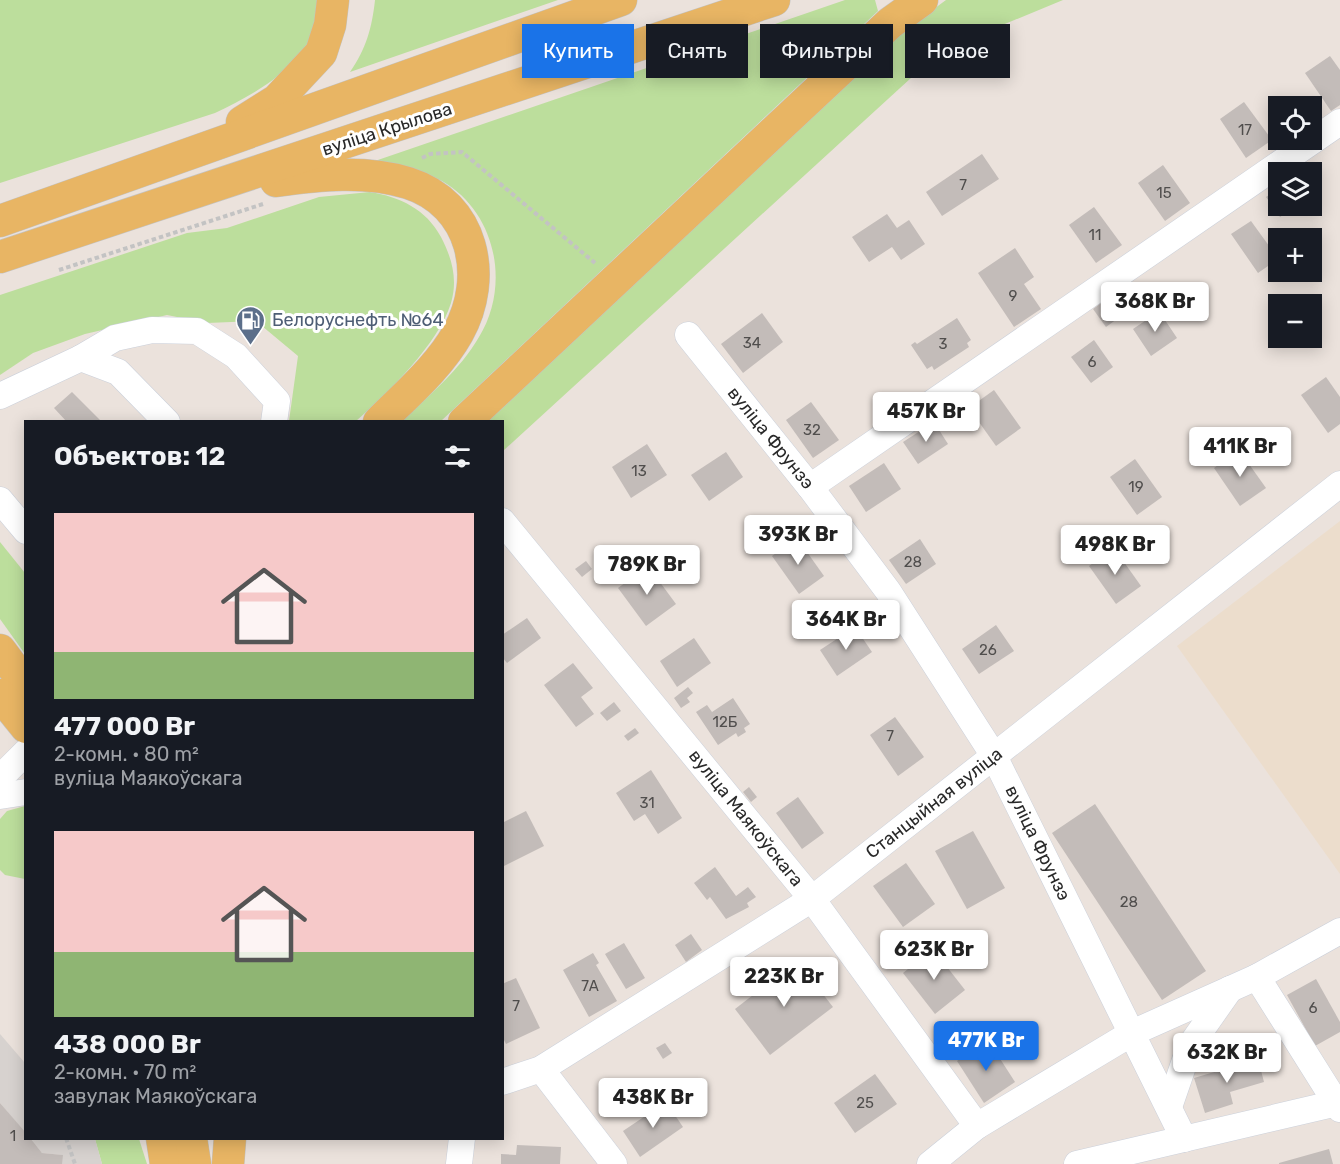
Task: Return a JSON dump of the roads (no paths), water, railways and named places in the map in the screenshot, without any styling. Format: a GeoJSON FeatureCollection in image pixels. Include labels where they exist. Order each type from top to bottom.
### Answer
{"type":"FeatureCollection","features":[{"type":"Feature","properties":{"kind":"main road"},"geometry":{"type":"LineString","coordinates":[[190,155],[277,100],[307,69],[321,53],[330,25],[333,0]]}},
{"type":"Feature","properties":{"kind":"main road"},"geometry":{"type":"LineString","coordinates":[[0,221],[621,0]]}},
{"type":"Feature","properties":{"kind":"main road","name":"вуліца Крылова"},"geometry":{"type":"LineString","coordinates":[[0,257],[774,0]]}},
{"type":"Feature","properties":{"kind":"main road"},"geometry":{"type":"LineString","coordinates":[[466,420],[890,23],[922,0]]}},
{"type":"Feature","properties":{"kind":"main road"},"geometry":{"type":"LineString","coordinates":[[204,190],[331,174],[407,183],[431,194],[450,209],[472,246],[474,289],[468,311],[446,353],[381,420]]}},
{"type":"Feature","properties":{"kind":"main road"},"geometry":{"type":"LineString","coordinates":[[0,650],[24,682]]}},
{"type":"Feature","properties":{"kind":"main road"},"geometry":{"type":"LineString","coordinates":[[0,695],[24,725]]}},
{"type":"Feature","properties":{"kind":"main road"},"geometry":{"type":"LineString","coordinates":[[162,1140],[166,1164]]}},
{"type":"Feature","properties":{"kind":"main road"},"geometry":{"type":"LineString","coordinates":[[191,1140],[195,1164]]}},
{"type":"Feature","properties":{"kind":"main road"},"geometry":{"type":"LineString","coordinates":[[228,1164],[230,1140]]}},
{"type":"Feature","properties":{"kind":"street"},"geometry":{"type":"LineString","coordinates":[[810,487],[1340,122]]}},
{"type":"Feature","properties":{"kind":"street"},"geometry":{"type":"LineString","coordinates":[[0,396],[81,358],[115,338],[152,330],[197,331],[236,356],[278,401],[274,420]]}},
{"type":"Feature","properties":{"kind":"street","name":"вуліца Фрунзэ"},"geometry":{"type":"LineString","coordinates":[[688,335],[810,487],[888,591],[994,756],[1184,1139]]}},
{"type":"Feature","properties":{"kind":"street"},"geometry":{"type":"LineString","coordinates":[[81,358],[118,372],[165,420]]}},
{"type":"Feature","properties":{"kind":"street","name":"Станцыйная вуліца"},"geometry":{"type":"LineString","coordinates":[[504,1081],[541,1069],[812,898],[1340,484]]}},
{"type":"Feature","properties":{"kind":"street"},"geometry":{"type":"LineString","coordinates":[[0,500],[24,529]]}},
{"type":"Feature","properties":{"kind":"street","name":"вуліца Маякоўскага"},"geometry":{"type":"LineString","coordinates":[[504,523],[812,898],[977,1126]]}},
{"type":"Feature","properties":{"kind":"street"},"geometry":{"type":"LineString","coordinates":[[0,778],[24,754]]}},
{"type":"Feature","properties":{"kind":"street"},"geometry":{"type":"LineString","coordinates":[[0,796],[17,791],[24,792]]}},
{"type":"Feature","properties":{"kind":"street"},"geometry":{"type":"LineString","coordinates":[[930,1164],[977,1126],[1132,1033],[1257,977],[1340,932]]}},
{"type":"Feature","properties":{"kind":"street"},"geometry":{"type":"LineString","coordinates":[[1077,1164],[1338,1106],[1257,977]]}},
{"type":"Feature","properties":{"kind":"street"},"geometry":{"type":"LineString","coordinates":[[1169,1107],[1190,1046],[1230,990]]}},
{"type":"Feature","properties":{"kind":"street"},"geometry":{"type":"LineString","coordinates":[[541,1069],[605,1158]]}},
{"type":"Feature","properties":{"kind":"street"},"geometry":{"type":"LineString","coordinates":[[459,1164],[462,1140]]}},
{"type":"Feature","properties":{"kind":"place","name":"Белоруснефть №64"},"geometry":{"type":"Point","coordinates":[251,346]}}]}
